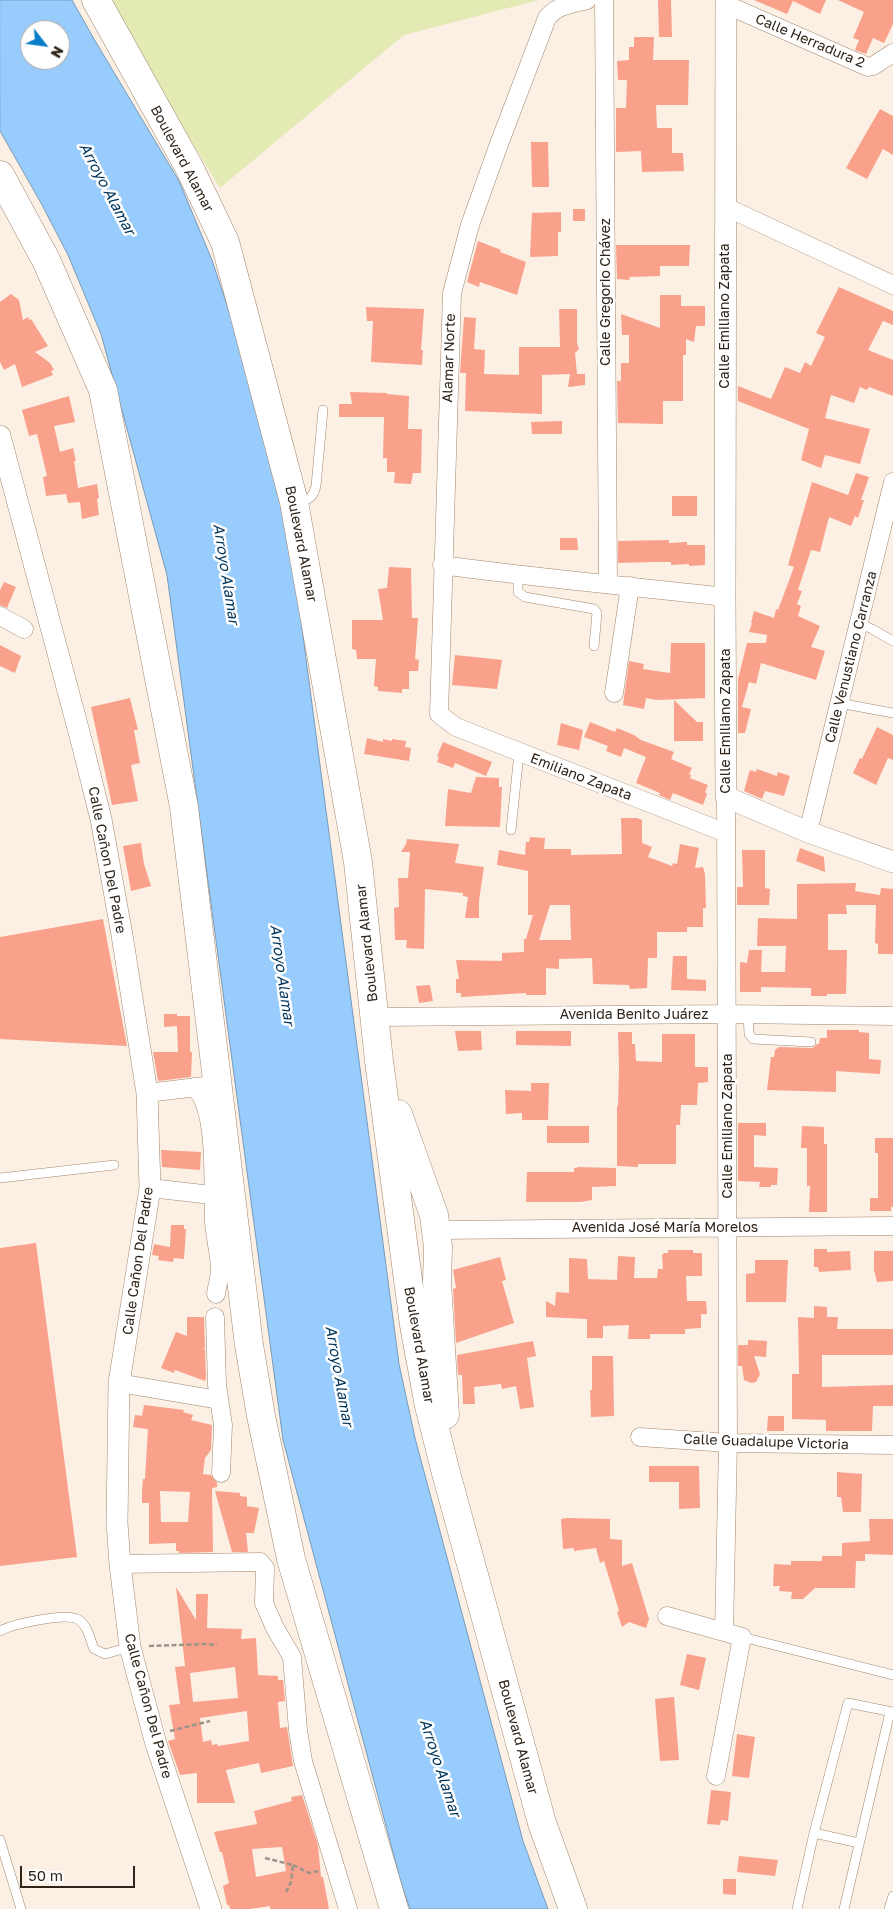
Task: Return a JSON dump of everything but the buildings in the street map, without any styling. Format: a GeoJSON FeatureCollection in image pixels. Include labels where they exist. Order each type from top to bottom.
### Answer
{"type":"FeatureCollection","features":[{"type":"Feature","properties":{"kind":"highway","name":"Boulevard Alamar"},"geometry":{"type":"LineString","coordinates":[[96,0],[189,167],[225,242],[294,502],[358,862],[380,1061],[414,1325],[429,1406],[542,1823],[573,1909]]}},
{"type":"Feature","properties":{"kind":"highway"},"geometry":{"type":"LineString","coordinates":[[0,174],[46,260],[103,390],[184,807],[206,1086],[261,1416],[291,1559],[394,1909]]}},
{"type":"Feature","properties":{"kind":"highway"},"geometry":{"type":"LineString","coordinates":[[380,1061],[434,1215],[437,1230],[437,1282],[443,1372],[446,1473]]}},
{"type":"Feature","properties":{"kind":"street","name":"Alamar Norte"},"geometry":{"type":"LineString","coordinates":[[438,714],[452,293],[470,224],[547,18],[559,7],[587,0]]}},
{"type":"Feature","properties":{"kind":"street","name":"Calle Gregorio Chávez"},"geometry":{"type":"LineString","coordinates":[[604,0],[608,583]]}},
{"type":"Feature","properties":{"kind":"street","name":"Calle Herradura 2"},"geometry":{"type":"LineString","coordinates":[[725,2],[868,67],[873,66],[893,53]]}},
{"type":"Feature","properties":{"kind":"street","name":"Calle Emiliano Zapata"},"geometry":{"type":"LineString","coordinates":[[724,1632],[728,1443],[725,2]]}},
{"type":"Feature","properties":{"kind":"street"},"geometry":{"type":"LineString","coordinates":[[726,207],[893,285]]}},
{"type":"Feature","properties":{"kind":"street","name":"Calle Cañon Del Padre"},"geometry":{"type":"LineString","coordinates":[[0,436],[101,819],[122,935],[147,1093],[150,1188],[120,1383],[117,1523],[120,1564],[130,1647],[153,1734],[211,1909]]}},
{"type":"Feature","properties":{"kind":"street","name":"Calle Venustiano Carranza"},"geometry":{"type":"LineString","coordinates":[[808,832],[893,482]]}},
{"type":"Feature","properties":{"kind":"street"},"geometry":{"type":"LineString","coordinates":[[442,565],[725,597]]}},
{"type":"Feature","properties":{"kind":"street"},"geometry":{"type":"LineString","coordinates":[[614,693],[630,586]]}},
{"type":"Feature","properties":{"kind":"street"},"geometry":{"type":"LineString","coordinates":[[0,616],[24,629]]}},
{"type":"Feature","properties":{"kind":"street","name":"Emiliano Zapata"},"geometry":{"type":"LineString","coordinates":[[438,714],[456,727],[726,833]]}},
{"type":"Feature","properties":{"kind":"street"},"geometry":{"type":"LineString","coordinates":[[726,797],[808,832],[893,862]]}},
{"type":"Feature","properties":{"kind":"street","name":"Avenida Benito Juárez"},"geometry":{"type":"LineString","coordinates":[[375,1016],[728,1014],[893,1016]]}},
{"type":"Feature","properties":{"kind":"street"},"geometry":{"type":"LineString","coordinates":[[147,1093],[206,1086]]}},
{"type":"Feature","properties":{"kind":"street"},"geometry":{"type":"LineString","coordinates":[[206,1086],[201,1093],[212,1130],[214,1162],[212,1195],[215,1241],[221,1269],[216,1294]]}},
{"type":"Feature","properties":{"kind":"street"},"geometry":{"type":"LineString","coordinates":[[150,1188],[212,1195]]}},
{"type":"Feature","properties":{"kind":"street","name":"Avenida José María Morelos"},"geometry":{"type":"LineString","coordinates":[[437,1230],[893,1226]]}},
{"type":"Feature","properties":{"kind":"street"},"geometry":{"type":"LineString","coordinates":[[215,1317],[217,1385],[223,1426],[221,1473]]}},
{"type":"Feature","properties":{"kind":"street"},"geometry":{"type":"LineString","coordinates":[[120,1383],[219,1400]]}},
{"type":"Feature","properties":{"kind":"street","name":"Calle Guadalupe Victoria"},"geometry":{"type":"LineString","coordinates":[[640,1438],[728,1443],[893,1445]]}},
{"type":"Feature","properties":{"kind":"street"},"geometry":{"type":"LineString","coordinates":[[120,1564],[260,1562],[266,1568],[264,1603],[275,1628],[292,1657],[298,1730],[303,1761],[348,1909]]}},
{"type":"Feature","properties":{"kind":"street"},"geometry":{"type":"LineString","coordinates":[[667,1616],[742,1637],[716,1776]]}},
{"type":"Feature","properties":{"kind":"lane"},"geometry":{"type":"LineString","coordinates":[[294,502],[308,500],[314,495],[323,410]]}},
{"type":"Feature","properties":{"kind":"lane"},"geometry":{"type":"LineString","coordinates":[[518,575],[518,592],[525,598],[594,609],[597,613],[594,646]]}},
{"type":"Feature","properties":{"kind":"lane"},"geometry":{"type":"LineString","coordinates":[[859,623],[893,641]]}},
{"type":"Feature","properties":{"kind":"lane"},"geometry":{"type":"LineString","coordinates":[[839,703],[893,713]]}},
{"type":"Feature","properties":{"kind":"lane"},"geometry":{"type":"LineString","coordinates":[[511,830],[519,753]]}},
{"type":"Feature","properties":{"kind":"lane"},"geometry":{"type":"LineString","coordinates":[[748,1014],[749,1034],[753,1039],[811,1042]]}},
{"type":"Feature","properties":{"kind":"lane"},"geometry":{"type":"LineString","coordinates":[[0,1178],[114,1165]]}},
{"type":"Feature","properties":{"kind":"lane"},"geometry":{"type":"LineString","coordinates":[[0,1631],[36,1620],[77,1619],[85,1625],[94,1649],[105,1654],[130,1647]]}},
{"type":"Feature","properties":{"kind":"lane"},"geometry":{"type":"LineString","coordinates":[[742,1637],[893,1675]]}},
{"type":"Feature","properties":{"kind":"lane"},"geometry":{"type":"LineString","coordinates":[[797,1909],[814,1832],[848,1703],[892,1712],[844,1909]]}},
{"type":"Feature","properties":{"kind":"lane"},"geometry":{"type":"LineString","coordinates":[[814,1832],[859,1842]]}},
{"type":"Feature","properties":{"kind":"lane"},"geometry":{"type":"LineString","coordinates":[[0,1840],[22,1909]]}},
{"type":"Feature","properties":{"kind":"lane"},"geometry":{"type":"LineString","coordinates":[[889,1909],[893,1896]]}},
{"type":"Feature","properties":{"kind":"path"},"geometry":{"type":"LineString","coordinates":[[130,1647],[217,1645]]}},
{"type":"Feature","properties":{"kind":"path"},"geometry":{"type":"LineString","coordinates":[[153,1734],[210,1721]]}},
{"type":"Feature","properties":{"kind":"path"},"geometry":{"type":"LineString","coordinates":[[265,1858],[293,1865],[309,1874],[335,1867]]}},
{"type":"Feature","properties":{"kind":"path"},"geometry":{"type":"LineString","coordinates":[[286,1892],[291,1882],[293,1865]]}},
{"type":"Feature","properties":{"kind":"green space"},"geometry":{"type":"Polygon","coordinates":[[[112,0],[539,0],[404,35],[220,188],[165,98],[112,0]]]}},
{"type":"Feature","properties":{"kind":"water","name":"Arroyo Alamar"},"geometry":{"type":"Polygon","coordinates":[[[0,0],[72,0],[179,181],[212,260],[242,351],[291,545],[399,1364],[415,1438],[523,1841],[548,1909],[410,1909],[402,1886],[283,1440],[167,575],[101,334],[68,255],[0,131],[0,0]]]}}]}
